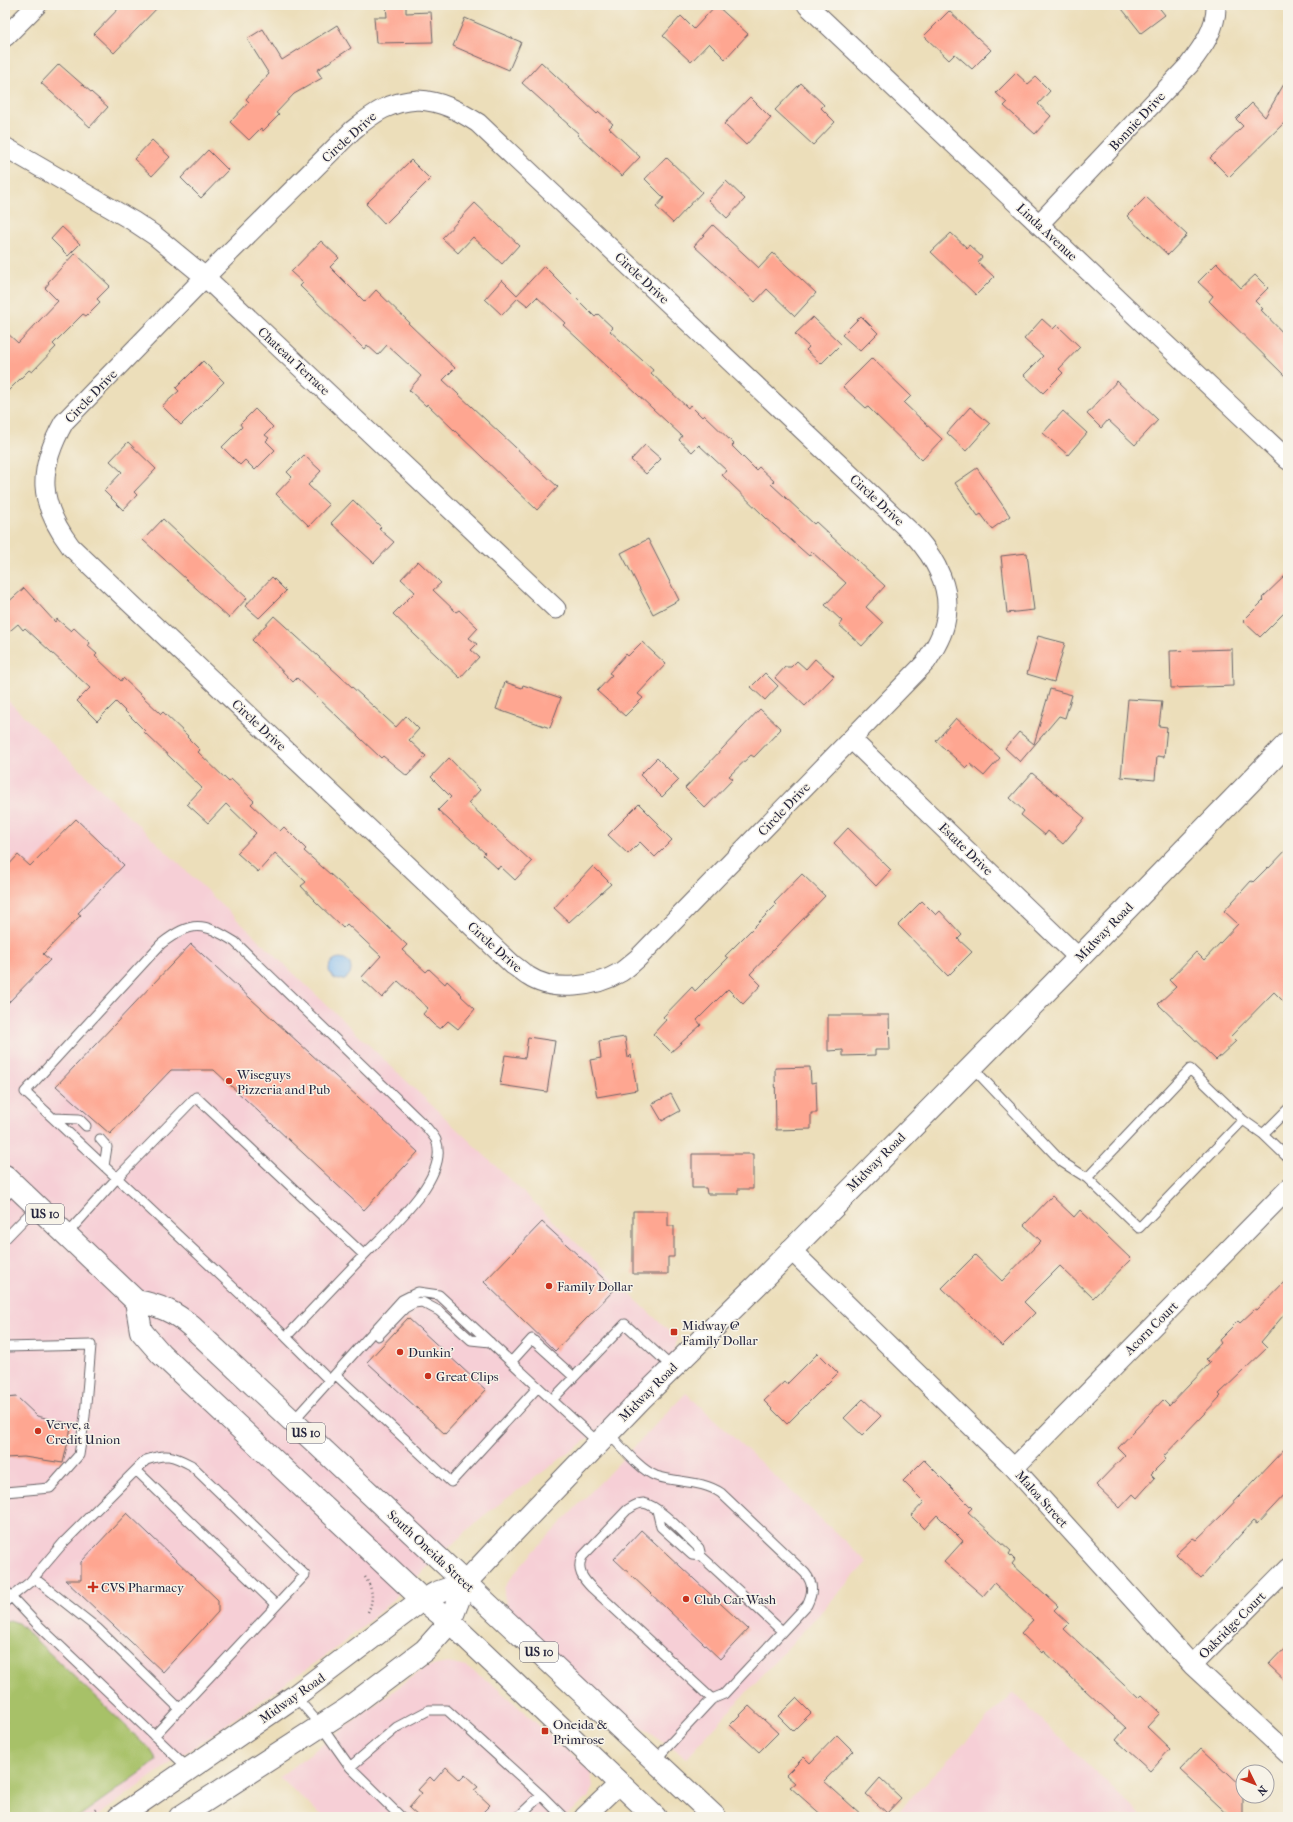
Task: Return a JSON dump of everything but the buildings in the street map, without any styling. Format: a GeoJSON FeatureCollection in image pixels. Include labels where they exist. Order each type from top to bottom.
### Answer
{"type":"FeatureCollection","features":[{"type":"Feature","properties":{"kind":"main road","name":"Midway Road"},"geometry":{"type":"LineString","coordinates":[[180,1817],[347,1710],[425,1650],[450,1622],[465,1582],[603,1438],[1079,958],[1288,743]]}},
{"type":"Feature","properties":{"kind":"main road","name":"US 10"},"geometry":{"type":"LineString","coordinates":[[8,1186],[37,1206],[136,1301],[141,1331],[152,1344],[423,1600],[450,1622],[655,1817]]}},
{"type":"Feature","properties":{"kind":"main road","name":"South Oneida Street"},"geometry":{"type":"LineString","coordinates":[[136,1301],[159,1306],[177,1315],[293,1421],[715,1817]]}},
{"type":"Feature","properties":{"kind":"main road","name":"Midway Road"},"geometry":{"type":"LineString","coordinates":[[119,1817],[295,1696],[423,1600],[436,1593],[465,1582]]}},
{"type":"Feature","properties":{"kind":"street"},"geometry":{"type":"LineString","coordinates":[[5,37],[37,5]]}},
{"type":"Feature","properties":{"kind":"street","name":"Linda Avenue"},"geometry":{"type":"LineString","coordinates":[[806,5],[1288,460]]}},
{"type":"Feature","properties":{"kind":"street","name":"Bonnie Drive"},"geometry":{"type":"LineString","coordinates":[[1039,224],[1189,65],[1204,45],[1212,26],[1216,5]]}},
{"type":"Feature","properties":{"kind":"street","name":"Circle Drive"},"geometry":{"type":"LineString","coordinates":[[401,101],[434,101],[456,109],[478,123],[916,537],[930,553],[940,573],[948,605],[945,624],[937,644],[926,662],[852,740],[638,958],[620,972],[585,985],[566,986],[547,984],[529,977],[513,965],[71,547],[52,518],[46,498],[45,479],[47,459],[53,441],[64,422],[205,277],[353,130],[371,115],[385,107],[401,101]]}},
{"type":"Feature","properties":{"kind":"street","name":"Chateau Terrace"},"geometry":{"type":"LineString","coordinates":[[5,147],[133,221],[154,235],[205,277],[556,609]]}},
{"type":"Feature","properties":{"kind":"street","name":"Estate Drive"},"geometry":{"type":"LineString","coordinates":[[852,740],[1079,958]]}},
{"type":"Feature","properties":{"kind":"street","name":"Acorn Court"},"geometry":{"type":"LineString","coordinates":[[1014,1468],[1288,1189]]}},
{"type":"Feature","properties":{"kind":"street","name":"Maloa Street"},"geometry":{"type":"LineString","coordinates":[[790,1249],[1014,1468],[1192,1665],[1288,1754]]}},
{"type":"Feature","properties":{"kind":"street","name":"Oakridge Court"},"geometry":{"type":"LineString","coordinates":[[1192,1665],[1288,1568]]}},
{"type":"Feature","properties":{"kind":"street"},"geometry":{"type":"LineString","coordinates":[[584,1817],[620,1783]]}},
{"type":"Feature","properties":{"kind":"lane"},"geometry":{"type":"LineString","coordinates":[[286,1337],[426,1189],[434,1173],[438,1156],[436,1140],[427,1128],[235,942],[216,930],[198,926],[178,931],[161,944],[25,1092],[286,1337],[451,1482],[538,1386]]}},
{"type":"Feature","properties":{"kind":"lane"},"geometry":{"type":"LineString","coordinates":[[971,1066],[1062,1162],[1086,1178],[1139,1228],[1243,1120]]}},
{"type":"Feature","properties":{"kind":"lane"},"geometry":{"type":"LineString","coordinates":[[1086,1178],[1190,1069],[1243,1120],[1263,1134],[1288,1158]]}},
{"type":"Feature","properties":{"kind":"lane"},"geometry":{"type":"LineString","coordinates":[[66,1234],[117,1178],[196,1096],[364,1255]]}},
{"type":"Feature","properties":{"kind":"lane"},"geometry":{"type":"LineString","coordinates":[[1263,1134],[1288,1109]]}},
{"type":"Feature","properties":{"kind":"lane"},"geometry":{"type":"LineString","coordinates":[[53,1118],[79,1119],[86,1126]]}},
{"type":"Feature","properties":{"kind":"lane"},"geometry":{"type":"LineString","coordinates":[[100,1139],[107,1147],[104,1166]]}},
{"type":"Feature","properties":{"kind":"lane"},"geometry":{"type":"LineString","coordinates":[[5,1239],[37,1206]]}},
{"type":"Feature","properties":{"kind":"lane"},"geometry":{"type":"LineString","coordinates":[[293,1421],[402,1300],[418,1292],[439,1295],[512,1361],[552,1400],[646,1470],[654,1475],[702,1484],[714,1488],[721,1493],[805,1572],[812,1587],[810,1600],[724,1694],[712,1699],[655,1760]]}},
{"type":"Feature","properties":{"kind":"lane"},"geometry":{"type":"LineString","coordinates":[[352,1357],[358,1357],[405,1308],[414,1303],[422,1302],[439,1311],[471,1340],[490,1342]]}},
{"type":"Feature","properties":{"kind":"lane"},"geometry":{"type":"LineString","coordinates":[[552,1400],[625,1324],[673,1368]]}},
{"type":"Feature","properties":{"kind":"lane"},"geometry":{"type":"LineString","coordinates":[[512,1361],[532,1339],[574,1377]]}},
{"type":"Feature","properties":{"kind":"lane"},"geometry":{"type":"LineString","coordinates":[[5,1346],[91,1345],[85,1416],[79,1455],[50,1488],[5,1492]]}},
{"type":"Feature","properties":{"kind":"lane"},"geometry":{"type":"LineString","coordinates":[[8,1600],[34,1578],[64,1542],[146,1460],[162,1455],[177,1458],[191,1465],[213,1485],[305,1575],[154,1736]]}},
{"type":"Feature","properties":{"kind":"lane"},"geometry":{"type":"LineString","coordinates":[[136,1470],[276,1605]]}},
{"type":"Feature","properties":{"kind":"lane"},"geometry":{"type":"LineString","coordinates":[[712,1699],[592,1588],[580,1573],[579,1564],[582,1557],[627,1510],[634,1505],[641,1503],[647,1504],[657,1510],[698,1548],[701,1556],[782,1631]]}},
{"type":"Feature","properties":{"kind":"lane"},"geometry":{"type":"LineString","coordinates":[[34,1578],[97,1628],[180,1709]]}},
{"type":"Feature","properties":{"kind":"lane"},"geometry":{"type":"LineString","coordinates":[[5,1590],[8,1600],[189,1769]]}},
{"type":"Feature","properties":{"kind":"lane"},"geometry":{"type":"LineString","coordinates":[[295,1696],[321,1726],[350,1766],[401,1817]]}},
{"type":"Feature","properties":{"kind":"lane"},"geometry":{"type":"LineString","coordinates":[[350,1766],[397,1727],[429,1710],[447,1710],[541,1794],[563,1817]]}},
{"type":"Feature","properties":{"kind":"lane"},"geometry":{"type":"LineString","coordinates":[[518,1817],[541,1794]]}},
{"type":"Feature","properties":{"kind":"shaded area"},"geometry":{"type":"Polygon","coordinates":[[[5,698],[677,1339],[670,1378],[483,1516],[375,1616],[334,1650],[155,1774],[96,1817],[5,1817],[5,698]]]}},
{"type":"Feature","properties":{"kind":"shaded area"},"geometry":{"type":"Polygon","coordinates":[[[686,1393],[867,1562],[686,1758],[594,1693],[508,1610],[504,1595],[504,1588],[534,1551],[686,1393]]]}},
{"type":"Feature","properties":{"kind":"shaded area"},"geometry":{"type":"Polygon","coordinates":[[[448,1663],[467,1667],[491,1683],[590,1770],[593,1786],[588,1798],[565,1817],[323,1817],[279,1777],[425,1667],[448,1663]]]}},
{"type":"Feature","properties":{"kind":"shaded area"},"geometry":{"type":"Polygon","coordinates":[[[1013,1692],[1142,1817],[893,1817],[1013,1692]]]}},
{"type":"Feature","properties":{"kind":"green space"},"geometry":{"type":"Polygon","coordinates":[[[10,1620],[18,1623],[150,1749],[157,1760],[78,1817],[5,1817],[5,1621],[10,1620]]]}},
{"type":"Feature","properties":{"kind":"water"},"geometry":{"type":"Polygon","coordinates":[[[340,958],[348,961],[351,969],[348,977],[340,980],[332,977],[329,969],[332,961],[340,958]]]}},
{"type":"Feature","properties":{"kind":"place","name":"Wiseguys Pizzeria and Pub"},"geometry":{"type":"Point","coordinates":[229,1081]}},
{"type":"Feature","properties":{"kind":"place","name":"Family Dollar"},"geometry":{"type":"Point","coordinates":[549,1286]}},
{"type":"Feature","properties":{"kind":"place","name":"Midway @ Family Dollar"},"geometry":{"type":"Point","coordinates":[674,1332]}},
{"type":"Feature","properties":{"kind":"place","name":"Dunkin'"},"geometry":{"type":"Point","coordinates":[400,1352]}},
{"type":"Feature","properties":{"kind":"place","name":"Great Clips"},"geometry":{"type":"Point","coordinates":[428,1376]}},
{"type":"Feature","properties":{"kind":"place","name":"Verve, a Credit Union"},"geometry":{"type":"Point","coordinates":[38,1431]}},
{"type":"Feature","properties":{"kind":"place","name":"CVS Pharmacy"},"geometry":{"type":"Point","coordinates":[93,1587]}},
{"type":"Feature","properties":{"kind":"place","name":"Club Car Wash"},"geometry":{"type":"Point","coordinates":[686,1599]}},
{"type":"Feature","properties":{"kind":"place","name":"Oneida & Primrose"},"geometry":{"type":"Point","coordinates":[545,1731]}}]}
